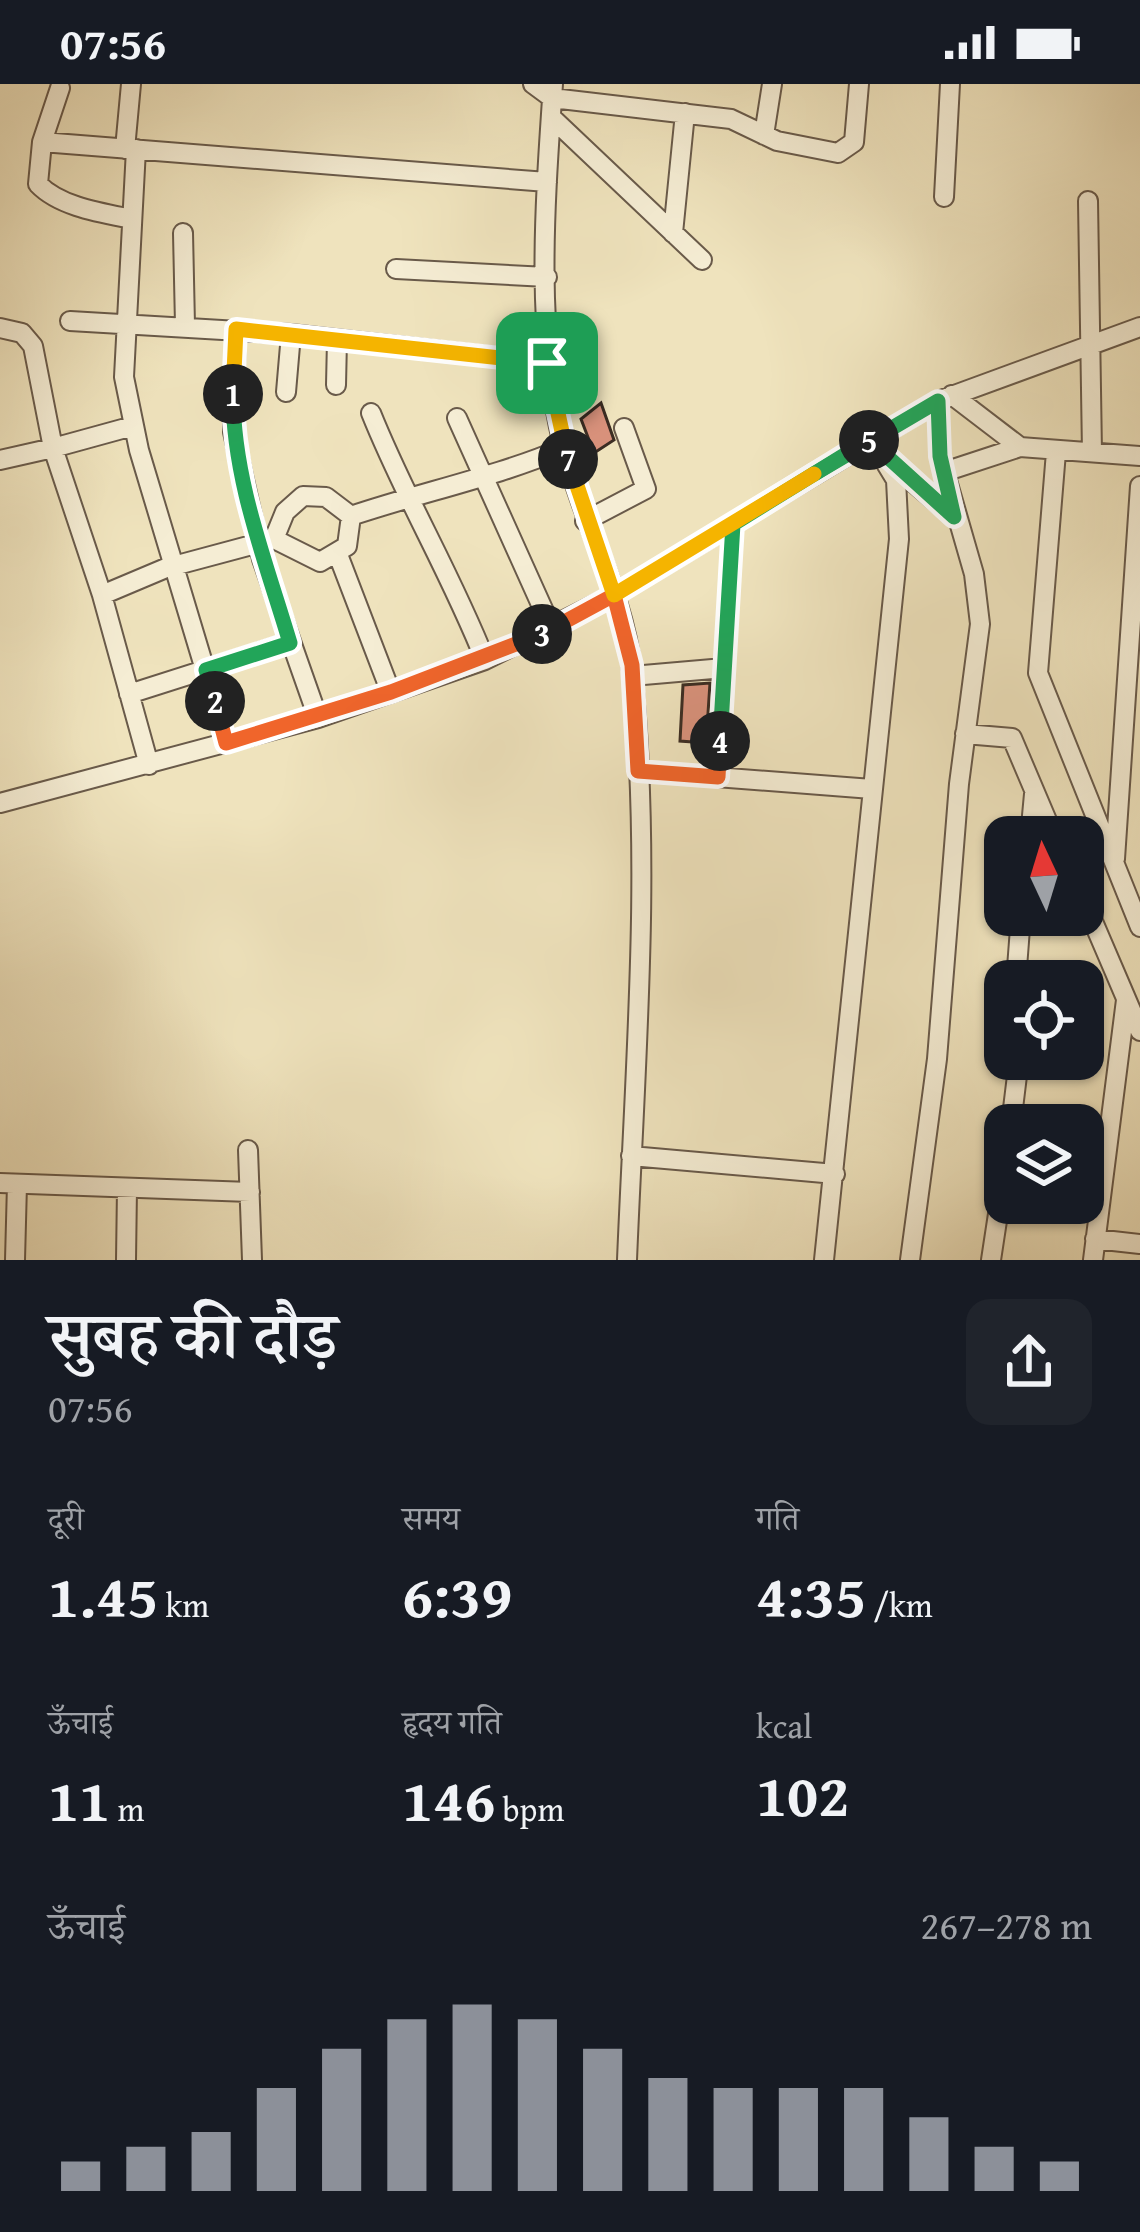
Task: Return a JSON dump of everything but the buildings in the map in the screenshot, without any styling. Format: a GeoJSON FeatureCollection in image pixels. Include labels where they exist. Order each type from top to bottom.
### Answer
{"type":"FeatureCollection","features":[{"type":"Feature","properties":{"kind":"street"},"geometry":{"type":"LineString","coordinates":[[130,84],[132,219],[124,377],[133,426],[226,743]]}},
{"type":"Feature","properties":{"kind":"street"},"geometry":{"type":"LineString","coordinates":[[533,84],[702,260]]}},
{"type":"Feature","properties":{"kind":"street"},"geometry":{"type":"LineString","coordinates":[[764,135],[772,84]]}},
{"type":"Feature","properties":{"kind":"street"},"geometry":{"type":"LineString","coordinates":[[552,100],[731,119],[786,144],[847,151],[854,142],[859,84]]}},
{"type":"Feature","properties":{"kind":"street"},"geometry":{"type":"LineString","coordinates":[[944,197],[950,84]]}},
{"type":"Feature","properties":{"kind":"street"},"geometry":{"type":"LineString","coordinates":[[60,88],[37,173],[46,194],[132,219]]}},
{"type":"Feature","properties":{"kind":"street"},"geometry":{"type":"LineString","coordinates":[[552,100],[547,363],[564,448],[614,595],[632,676],[642,910],[627,1260]]}},
{"type":"Feature","properties":{"kind":"street"},"geometry":{"type":"LineString","coordinates":[[674,233],[685,113]]}},
{"type":"Feature","properties":{"kind":"street"},"geometry":{"type":"LineString","coordinates":[[42,142],[547,182]]}},
{"type":"Feature","properties":{"kind":"street"},"geometry":{"type":"LineString","coordinates":[[1088,201],[1092,452]]}},
{"type":"Feature","properties":{"kind":"street"},"geometry":{"type":"LineString","coordinates":[[183,233],[185,325]]}},
{"type":"Feature","properties":{"kind":"street"},"geometry":{"type":"LineString","coordinates":[[396,269],[547,277]]}},
{"type":"Feature","properties":{"kind":"street"},"geometry":{"type":"LineString","coordinates":[[70,321],[236,329],[547,363]]}},
{"type":"Feature","properties":{"kind":"street"},"geometry":{"type":"LineString","coordinates":[[0,803],[318,718],[484,660],[614,595],[945,398],[1140,327]]}},
{"type":"Feature","properties":{"kind":"street"},"geometry":{"type":"LineString","coordinates":[[0,328],[22,333],[33,346],[53,448],[102,596],[149,765]]}},
{"type":"Feature","properties":{"kind":"street"},"geometry":{"type":"LineString","coordinates":[[236,329],[233,433],[290,643],[318,718]]}},
{"type":"Feature","properties":{"kind":"street"},"geometry":{"type":"LineString","coordinates":[[286,392],[291,334]]}},
{"type":"Feature","properties":{"kind":"street"},"geometry":{"type":"LineString","coordinates":[[336,385],[338,340]]}},
{"type":"Feature","properties":{"kind":"street"},"geometry":{"type":"LineString","coordinates":[[945,398],[1020,447],[1140,456]]}},
{"type":"Feature","properties":{"kind":"street"},"geometry":{"type":"LineString","coordinates":[[910,1260],[938,1059],[980,602],[944,472],[945,398]]}},
{"type":"Feature","properties":{"kind":"street"},"geometry":{"type":"LineString","coordinates":[[371,413],[405,497],[434,541],[484,660]]}},
{"type":"Feature","properties":{"kind":"street"},"geometry":{"type":"LineString","coordinates":[[457,418],[552,629]]}},
{"type":"Feature","properties":{"kind":"street"},"geometry":{"type":"LineString","coordinates":[[0,460],[133,426]]}},
{"type":"Feature","properties":{"kind":"street"},"geometry":{"type":"LineString","coordinates":[[585,520],[646,489],[624,428]]}},
{"type":"Feature","properties":{"kind":"street"},"geometry":{"type":"LineString","coordinates":[[871,440],[889,462],[954,517]]}},
{"type":"Feature","properties":{"kind":"street"},"geometry":{"type":"LineString","coordinates":[[944,472],[1020,447]]}},
{"type":"Feature","properties":{"kind":"street"},"geometry":{"type":"LineString","coordinates":[[351,516],[564,448]]}},
{"type":"Feature","properties":{"kind":"street"},"geometry":{"type":"LineString","coordinates":[[1056,452],[1038,674],[1140,928]]}},
{"type":"Feature","properties":{"kind":"street"},"geometry":{"type":"LineString","coordinates":[[824,1260],[899,539],[901,501],[889,462]]}},
{"type":"Feature","properties":{"kind":"street"},"geometry":{"type":"LineString","coordinates":[[1114,864],[1140,486]]}},
{"type":"Feature","properties":{"kind":"street"},"geometry":{"type":"LineString","coordinates":[[266,541],[285,512],[303,496],[326,496],[351,516]]}},
{"type":"Feature","properties":{"kind":"street"},"geometry":{"type":"LineString","coordinates":[[102,596],[176,565],[266,541],[320,562],[346,546],[351,516]]}},
{"type":"Feature","properties":{"kind":"street"},"geometry":{"type":"LineString","coordinates":[[718,777],[733,524]]}},
{"type":"Feature","properties":{"kind":"street"},"geometry":{"type":"LineString","coordinates":[[337,552],[391,692]]}},
{"type":"Feature","properties":{"kind":"street"},"geometry":{"type":"LineString","coordinates":[[128,694],[290,643]]}},
{"type":"Feature","properties":{"kind":"street"},"geometry":{"type":"LineString","coordinates":[[632,676],[724,668]]}},
{"type":"Feature","properties":{"kind":"street"},"geometry":{"type":"LineString","coordinates":[[965,734],[1012,737],[1045,816]]}},
{"type":"Feature","properties":{"kind":"street"},"geometry":{"type":"LineString","coordinates":[[638,771],[872,788]]}},
{"type":"Feature","properties":{"kind":"street"},"geometry":{"type":"LineString","coordinates":[[1032,816],[1035,793]]}},
{"type":"Feature","properties":{"kind":"street"},"geometry":{"type":"LineString","coordinates":[[1099,936],[1140,1031]]}},
{"type":"Feature","properties":{"kind":"street"},"geometry":{"type":"LineString","coordinates":[[1093,1260],[1126,1000]]}},
{"type":"Feature","properties":{"kind":"street"},"geometry":{"type":"LineString","coordinates":[[248,1150],[251,1260]]}},
{"type":"Feature","properties":{"kind":"street"},"geometry":{"type":"LineString","coordinates":[[631,1156],[835,1174]]}},
{"type":"Feature","properties":{"kind":"street"},"geometry":{"type":"LineString","coordinates":[[15,1260],[8,1184],[250,1192]]}},
{"type":"Feature","properties":{"kind":"street"},"geometry":{"type":"LineString","coordinates":[[126,1260],[127,1188]]}},
{"type":"Feature","properties":{"kind":"street"},"geometry":{"type":"LineString","coordinates":[[991,1260],[996,1224]]}},
{"type":"Feature","properties":{"kind":"street"},"geometry":{"type":"LineString","coordinates":[[1095,1239],[1140,1244]]}},
{"type":"Feature","properties":{"kind":"route"},"geometry":{"type":"LineString","coordinates":[[547,363],[236,329],[233,433],[262,559],[290,643],[206,670],[226,743],[318,718],[484,660],[614,595],[632,665],[638,771],[718,777],[733,524],[871,440],[889,462],[954,517],[940,456],[938,401],[871,440],[733,524],[675,560],[614,595],[564,448],[547,363]]}}]}
